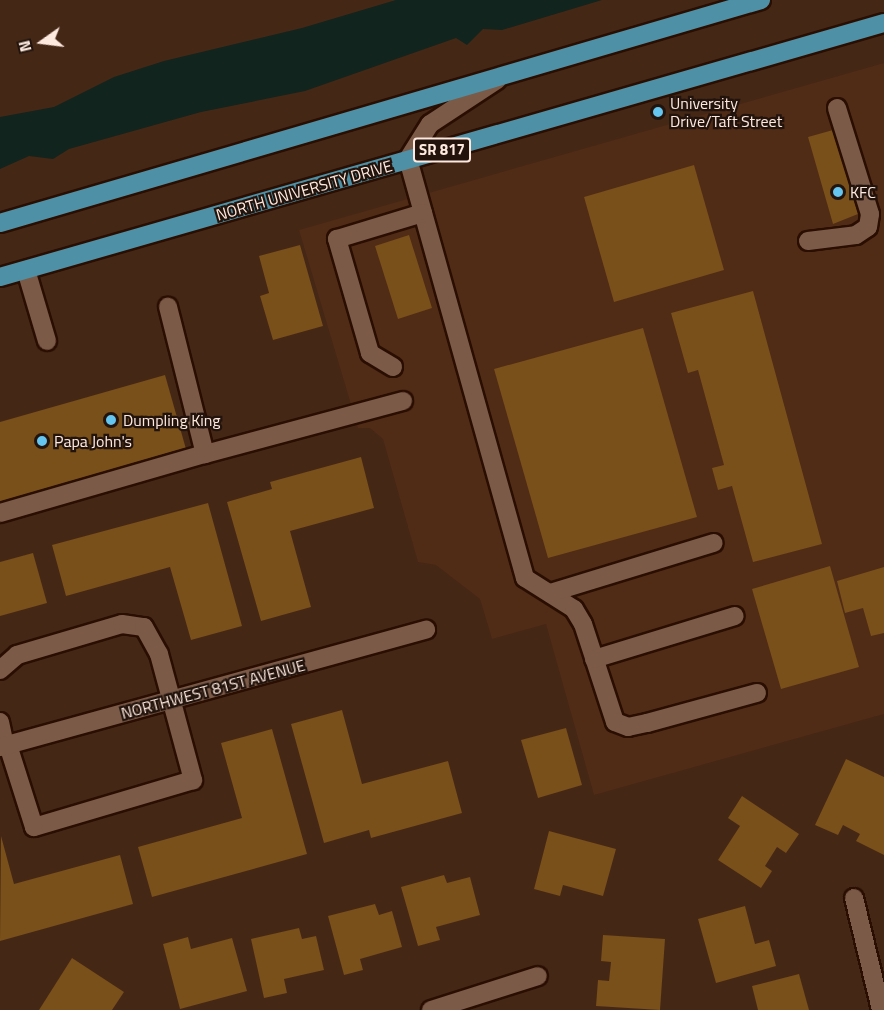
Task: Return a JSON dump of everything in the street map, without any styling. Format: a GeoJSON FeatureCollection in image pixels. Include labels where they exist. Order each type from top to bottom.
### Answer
{"type":"FeatureCollection","features":[{"type":"Feature","properties":{"kind":"main road"},"geometry":{"type":"LineString","coordinates":[[0,223],[497,80],[761,0]]}},
{"type":"Feature","properties":{"kind":"main road","name":"NORTH UNIVERSITY DRIVE"},"geometry":{"type":"LineString","coordinates":[[0,277],[884,23]]}},
{"type":"Feature","properties":{"kind":"street"},"geometry":{"type":"LineString","coordinates":[[497,80],[430,124],[408,159],[525,578],[550,593],[578,616],[615,722],[628,727],[757,693]]}},
{"type":"Feature","properties":{"kind":"street"},"geometry":{"type":"LineString","coordinates":[[808,241],[856,235],[868,227],[870,214],[837,108]]}},
{"type":"Feature","properties":{"kind":"street"},"geometry":{"type":"LineString","coordinates":[[393,367],[370,353],[337,239],[423,213]]}},
{"type":"Feature","properties":{"kind":"street"},"geometry":{"type":"LineString","coordinates":[[26,270],[47,341]]}},
{"type":"Feature","properties":{"kind":"street"},"geometry":{"type":"LineString","coordinates":[[168,307],[205,454]]}},
{"type":"Feature","properties":{"kind":"street"},"geometry":{"type":"LineString","coordinates":[[0,513],[205,454],[403,401]]}},
{"type":"Feature","properties":{"kind":"street"},"geometry":{"type":"LineString","coordinates":[[550,593],[714,543]]}},
{"type":"Feature","properties":{"kind":"street"},"geometry":{"type":"LineString","coordinates":[[594,659],[735,616]]}},
{"type":"Feature","properties":{"kind":"street"},"geometry":{"type":"LineString","coordinates":[[0,670],[17,655],[122,624],[144,627],[159,654],[193,780],[34,827],[4,746],[0,722]]}},
{"type":"Feature","properties":{"kind":"street","name":"NORTHWEST 81ST AVENUE"},"geometry":{"type":"LineString","coordinates":[[4,746],[426,630]]}},
{"type":"Feature","properties":{"kind":"street"},"geometry":{"type":"LineString","coordinates":[[854,898],[881,1010]]}},
{"type":"Feature","properties":{"kind":"street"},"geometry":{"type":"LineString","coordinates":[[430,1010],[538,976]]}},
{"type":"Feature","properties":{"kind":"shaded area"},"geometry":{"type":"Polygon","coordinates":[[[396,0],[602,0],[502,30],[483,29],[467,45],[456,38],[305,91],[201,112],[69,149],[53,159],[29,156],[0,169],[0,117],[54,107],[114,77],[164,61],[302,28],[396,0]]]}},
{"type":"Feature","properties":{"kind":"shaded area"},"geometry":{"type":"Polygon","coordinates":[[[884,63],[884,714],[594,795],[546,624],[492,639],[480,599],[436,565],[418,562],[383,439],[370,428],[358,428],[299,230],[884,63]]]}},
{"type":"Feature","properties":{"kind":"building","name":"KFC"},"geometry":{"type":"Polygon","coordinates":[[[833,130],[838,145],[842,144],[849,169],[845,170],[858,214],[833,224],[808,137],[833,130]]]}},
{"type":"Feature","properties":{"kind":"building"},"geometry":{"type":"Polygon","coordinates":[[[694,165],[724,270],[614,302],[584,197],[694,165]]]}},
{"type":"Feature","properties":{"kind":"building"},"geometry":{"type":"Polygon","coordinates":[[[409,235],[432,308],[398,319],[375,246],[409,235]]]}},
{"type":"Feature","properties":{"kind":"building"},"geometry":{"type":"Polygon","coordinates":[[[300,245],[323,326],[273,340],[260,296],[269,293],[259,256],[300,245]]]}},
{"type":"Feature","properties":{"kind":"building"},"geometry":{"type":"Polygon","coordinates":[[[753,291],[822,544],[753,562],[732,486],[718,490],[712,468],[724,465],[698,370],[688,373],[671,313],[753,291]]]}},
{"type":"Feature","properties":{"kind":"building"},"geometry":{"type":"Polygon","coordinates":[[[643,328],[697,517],[548,558],[494,369],[643,328]]]}},
{"type":"Feature","properties":{"kind":"building"},"geometry":{"type":"Polygon","coordinates":[[[165,375],[186,449],[0,502],[0,422],[165,375]]]}},
{"type":"Feature","properties":{"kind":"building"},"geometry":{"type":"Polygon","coordinates":[[[361,457],[374,508],[290,531],[311,607],[261,621],[227,502],[272,489],[270,482],[361,457]]]}},
{"type":"Feature","properties":{"kind":"building"},"geometry":{"type":"Polygon","coordinates":[[[208,503],[242,626],[191,640],[170,567],[66,596],[52,545],[208,503]]]}},
{"type":"Feature","properties":{"kind":"building"},"geometry":{"type":"Polygon","coordinates":[[[33,553],[47,603],[0,616],[0,562],[33,553]]]}},
{"type":"Feature","properties":{"kind":"building"},"geometry":{"type":"Polygon","coordinates":[[[830,566],[859,667],[781,689],[752,589],[830,566]]]}},
{"type":"Feature","properties":{"kind":"building"},"geometry":{"type":"Polygon","coordinates":[[[884,567],[884,633],[871,636],[863,608],[845,613],[837,581],[884,567]]]}},
{"type":"Feature","properties":{"kind":"building"},"geometry":{"type":"Polygon","coordinates":[[[342,710],[362,784],[448,761],[462,813],[371,838],[369,830],[324,843],[291,724],[342,710]]]}},
{"type":"Feature","properties":{"kind":"building"},"geometry":{"type":"Polygon","coordinates":[[[566,728],[582,785],[538,798],[521,740],[566,728]]]}},
{"type":"Feature","properties":{"kind":"building"},"geometry":{"type":"Polygon","coordinates":[[[272,729],[307,854],[152,897],[138,847],[242,818],[221,743],[272,729]]]}},
{"type":"Feature","properties":{"kind":"building"},"geometry":{"type":"Polygon","coordinates":[[[846,759],[884,777],[884,855],[856,841],[860,834],[843,825],[838,835],[815,825],[846,759]]]}},
{"type":"Feature","properties":{"kind":"building"},"geometry":{"type":"Polygon","coordinates":[[[742,796],[799,834],[786,853],[777,847],[765,866],[772,871],[761,888],[718,860],[740,826],[728,818],[742,796]]]}},
{"type":"Feature","properties":{"kind":"building"},"geometry":{"type":"Polygon","coordinates":[[[549,831],[616,849],[603,896],[563,885],[560,896],[534,889],[549,831]]]}},
{"type":"Feature","properties":{"kind":"building"},"geometry":{"type":"Polygon","coordinates":[[[1,836],[14,884],[120,855],[133,904],[0,941],[1,836]]]}},
{"type":"Feature","properties":{"kind":"building"},"geometry":{"type":"Polygon","coordinates":[[[444,875],[447,883],[470,877],[480,915],[436,927],[440,940],[418,946],[401,887],[444,875]]]}},
{"type":"Feature","properties":{"kind":"building"},"geometry":{"type":"Polygon","coordinates":[[[375,904],[379,915],[392,911],[402,947],[360,959],[363,970],[344,975],[328,916],[375,904]]]}},
{"type":"Feature","properties":{"kind":"building"},"geometry":{"type":"Polygon","coordinates":[[[745,906],[755,944],[769,940],[776,966],[716,983],[698,919],[745,906]]]}},
{"type":"Feature","properties":{"kind":"building"},"geometry":{"type":"Polygon","coordinates":[[[299,928],[302,939],[316,936],[324,970],[284,979],[287,993],[264,998],[251,939],[299,928]]]}},
{"type":"Feature","properties":{"kind":"building"},"geometry":{"type":"Polygon","coordinates":[[[603,935],[665,939],[660,1010],[596,1006],[598,980],[609,981],[611,962],[601,961],[603,935]]]}},
{"type":"Feature","properties":{"kind":"building"},"geometry":{"type":"Polygon","coordinates":[[[188,937],[191,949],[232,938],[247,991],[180,1009],[163,944],[188,937]]]}},
{"type":"Feature","properties":{"kind":"building"},"geometry":{"type":"Polygon","coordinates":[[[72,958],[124,992],[112,1010],[39,1010],[72,958]]]}},
{"type":"Feature","properties":{"kind":"building"},"geometry":{"type":"Polygon","coordinates":[[[799,974],[809,1010],[758,1010],[752,986],[799,974]]]}},
{"type":"Feature","properties":{"kind":"place","name":"University Drive/Taft Street"},"geometry":{"type":"Point","coordinates":[658,112]}},
{"type":"Feature","properties":{"kind":"place","name":"KFC"},"geometry":{"type":"Point","coordinates":[838,192]}},
{"type":"Feature","properties":{"kind":"place","name":"Dumpling King"},"geometry":{"type":"Point","coordinates":[111,420]}},
{"type":"Feature","properties":{"kind":"place","name":"Papa John's"},"geometry":{"type":"Point","coordinates":[42,441]}}]}
